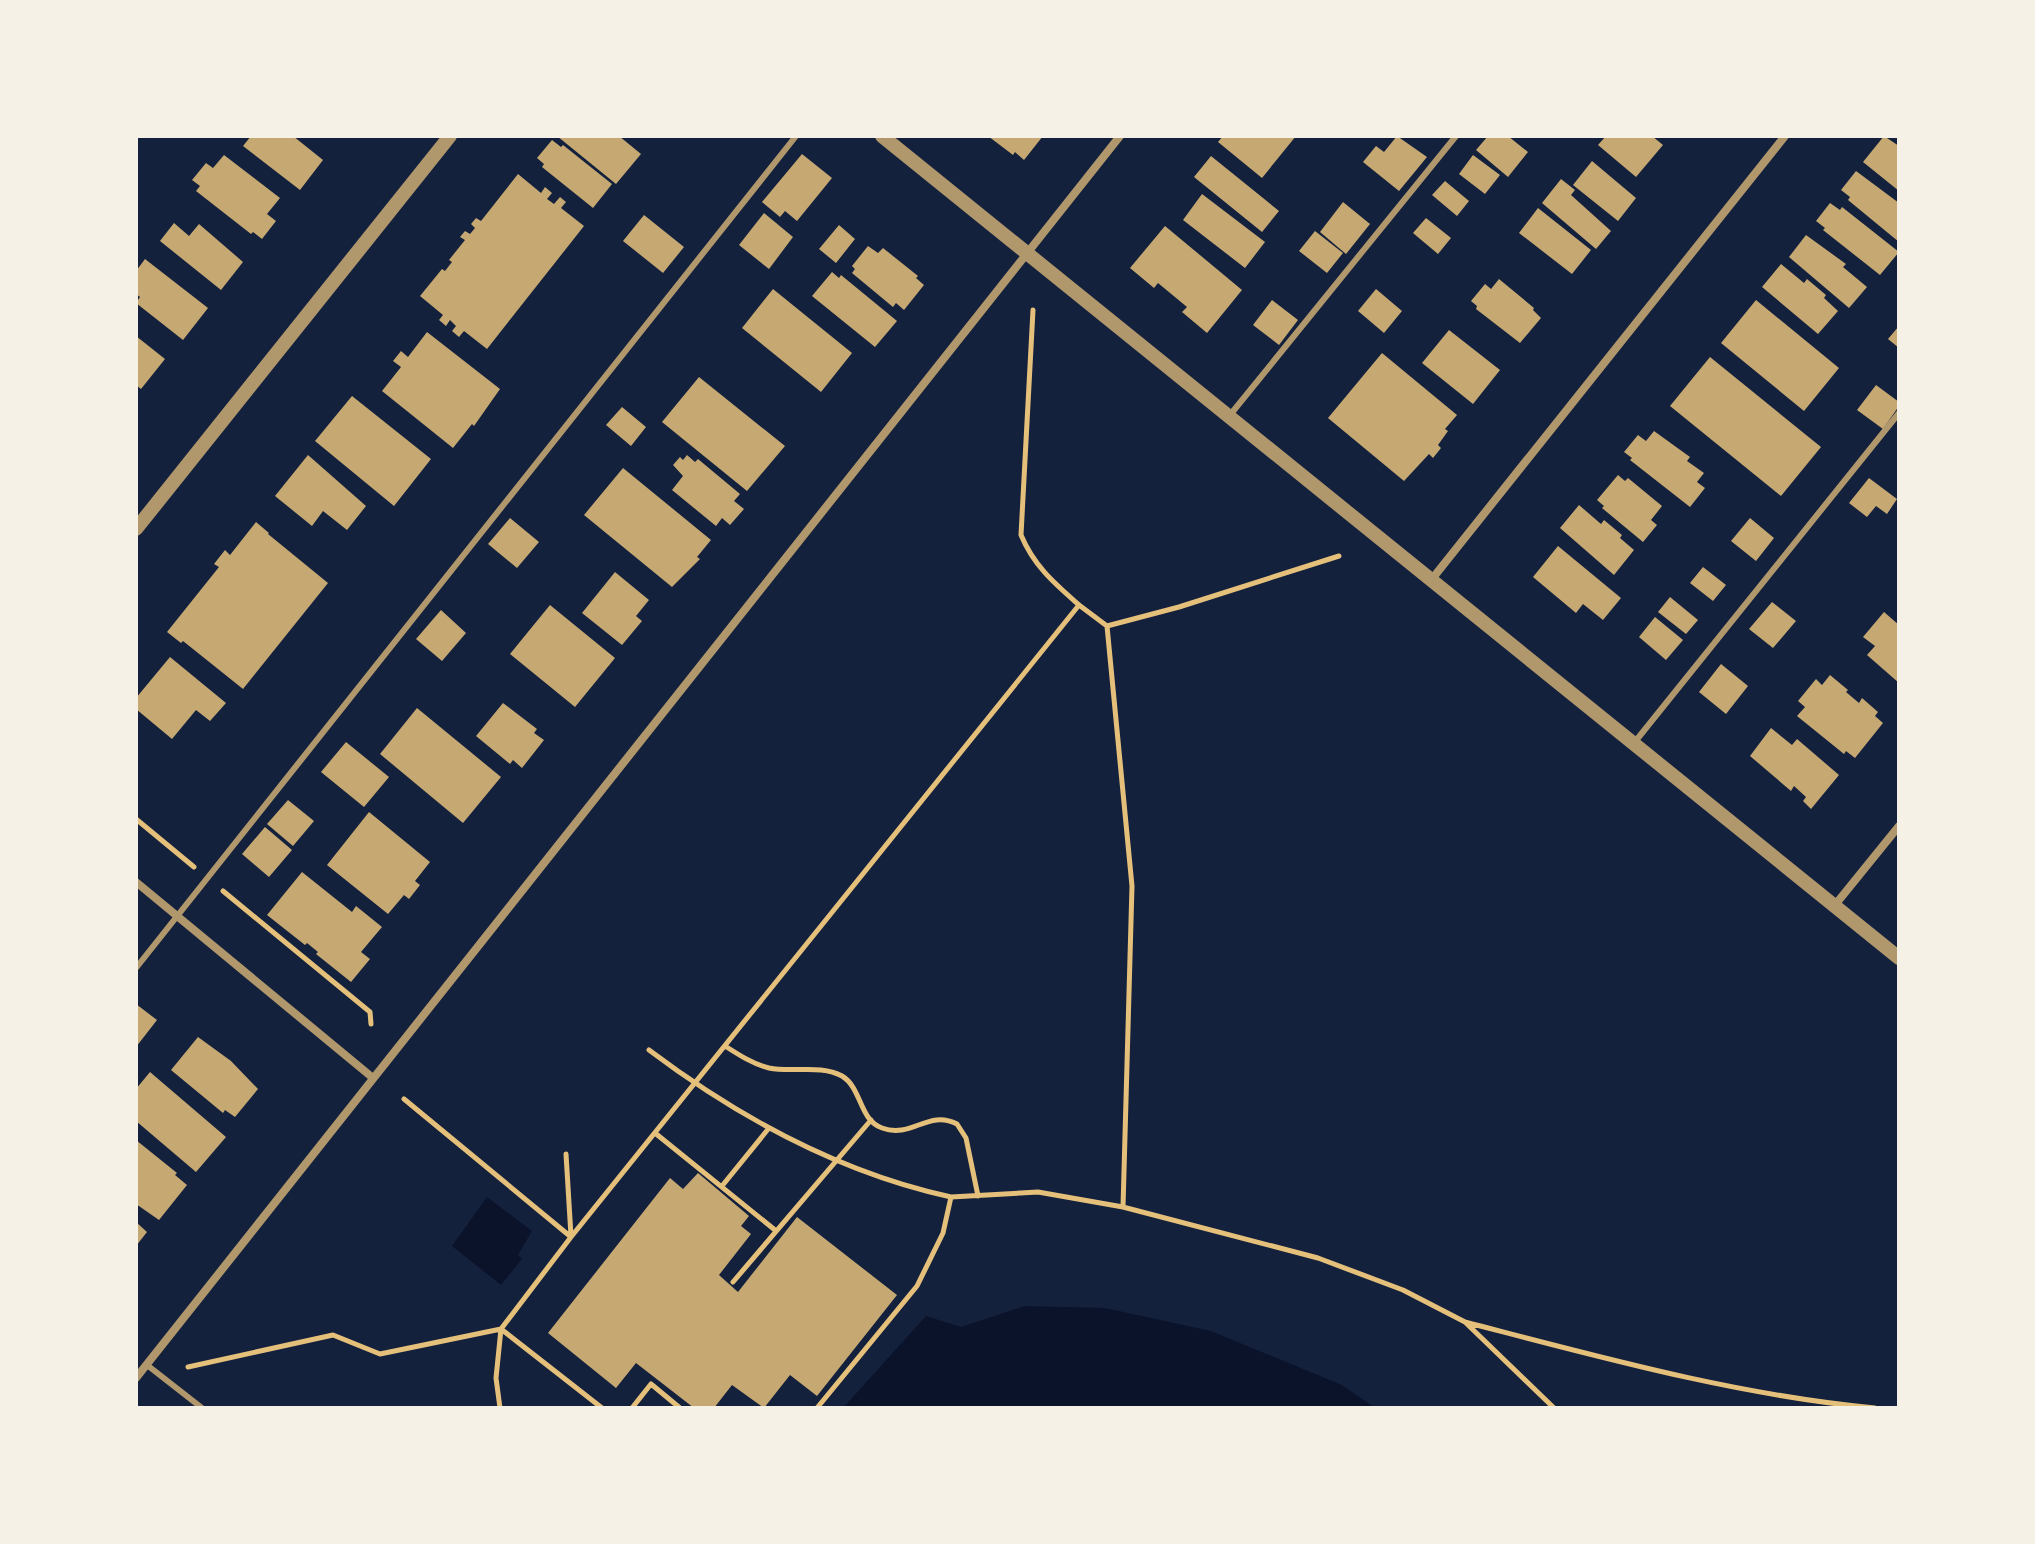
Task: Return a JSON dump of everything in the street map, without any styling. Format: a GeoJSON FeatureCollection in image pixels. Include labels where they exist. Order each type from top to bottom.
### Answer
{"type":"FeatureCollection","features":[{"type":"Feature","properties":{"kind":"street"},"geometry":{"type":"LineString","coordinates":[[136,529],[450,136]]}},
{"type":"Feature","properties":{"kind":"street"},"geometry":{"type":"LineString","coordinates":[[882,136],[1899,958]]}},
{"type":"Feature","properties":{"kind":"street"},"geometry":{"type":"LineString","coordinates":[[136,1378],[1120,136]]}},
{"type":"Feature","properties":{"kind":"street"},"geometry":{"type":"LineString","coordinates":[[1432,579],[1785,136]]}},
{"type":"Feature","properties":{"kind":"street"},"geometry":{"type":"LineString","coordinates":[[1835,905],[1899,826]]}},
{"type":"Feature","properties":{"kind":"street"},"geometry":{"type":"LineString","coordinates":[[136,882],[373,1078]]}},
{"type":"Feature","properties":{"kind":"lane"},"geometry":{"type":"LineString","coordinates":[[136,968],[796,136]]}},
{"type":"Feature","properties":{"kind":"lane"},"geometry":{"type":"LineString","coordinates":[[1230,415],[1456,136]]}},
{"type":"Feature","properties":{"kind":"lane"},"geometry":{"type":"LineString","coordinates":[[1634,743],[1899,413]]}},
{"type":"Feature","properties":{"kind":"lane"},"geometry":{"type":"LineString","coordinates":[[147,1365],[202,1408]]}},
{"type":"Feature","properties":{"kind":"path"},"geometry":{"type":"LineString","coordinates":[[1033,310],[1021,535],[1030,556],[1044,574],[1107,626],[1132,886],[1123,1207]]}},
{"type":"Feature","properties":{"kind":"path"},"geometry":{"type":"LineString","coordinates":[[1107,626],[1179,607],[1339,556]]}},
{"type":"Feature","properties":{"kind":"path"},"geometry":{"type":"LineString","coordinates":[[500,1408],[496,1378],[501,1329],[571,1237],[1079,605]]}},
{"type":"Feature","properties":{"kind":"path"},"geometry":{"type":"LineString","coordinates":[[136,819],[370,1012],[371,1024]]}},
{"type":"Feature","properties":{"kind":"path"},"geometry":{"type":"LineString","coordinates":[[725,1046],[746,1060],[770,1068],[822,1070],[844,1077],[857,1092],[864,1112],[877,1127],[901,1131],[937,1118],[957,1124],[966,1138],[978,1196]]}},
{"type":"Feature","properties":{"kind":"path"},"geometry":{"type":"LineString","coordinates":[[649,1050],[695,1084],[769,1128],[837,1160],[907,1187],[951,1197],[1038,1192],[1123,1207],[1318,1258],[1403,1290],[1465,1322],[1654,1370],[1816,1402],[1875,1408]]}},
{"type":"Feature","properties":{"kind":"path"},"geometry":{"type":"LineString","coordinates":[[404,1099],[571,1237]]}},
{"type":"Feature","properties":{"kind":"path"},"geometry":{"type":"LineString","coordinates":[[733,1282],[871,1120]]}},
{"type":"Feature","properties":{"kind":"path"},"geometry":{"type":"LineString","coordinates":[[722,1186],[769,1128]]}},
{"type":"Feature","properties":{"kind":"path"},"geometry":{"type":"LineString","coordinates":[[655,1133],[775,1230]]}},
{"type":"Feature","properties":{"kind":"path"},"geometry":{"type":"LineString","coordinates":[[566,1154],[571,1237]]}},
{"type":"Feature","properties":{"kind":"path"},"geometry":{"type":"LineString","coordinates":[[817,1408],[917,1286],[943,1233],[951,1197]]}},
{"type":"Feature","properties":{"kind":"path"},"geometry":{"type":"LineString","coordinates":[[1465,1322],[1554,1408]]}},
{"type":"Feature","properties":{"kind":"path"},"geometry":{"type":"LineString","coordinates":[[188,1367],[333,1335],[380,1354],[501,1329],[602,1408]]}},
{"type":"Feature","properties":{"kind":"path"},"geometry":{"type":"LineString","coordinates":[[632,1408],[651,1384],[680,1408]]}},
{"type":"Feature","properties":{"kind":"water"},"geometry":{"type":"Polygon","coordinates":[[[487,1197],[532,1231],[518,1255],[522,1259],[501,1285],[452,1246],[487,1197]]]}},
{"type":"Feature","properties":{"kind":"water"},"geometry":{"type":"Polygon","coordinates":[[[1025,1306],[1105,1308],[1211,1331],[1342,1385],[1375,1408],[843,1408],[926,1316],[961,1327],[1025,1306]]]}},
{"type":"Feature","properties":{"kind":"building"},"geometry":{"type":"Polygon","coordinates":[[[251,136],[293,136],[323,160],[300,190],[243,146],[251,136]]]}},
{"type":"Feature","properties":{"kind":"building"},"geometry":{"type":"Polygon","coordinates":[[[557,136],[619,136],[641,154],[616,184],[557,136]]]}},
{"type":"Feature","properties":{"kind":"building"},"geometry":{"type":"Polygon","coordinates":[[[988,136],[1043,136],[1024,160],[988,136]]]}},
{"type":"Feature","properties":{"kind":"building"},"geometry":{"type":"Polygon","coordinates":[[[1223,136],[1296,136],[1262,178],[1218,142],[1223,136]]]}},
{"type":"Feature","properties":{"kind":"building"},"geometry":{"type":"Polygon","coordinates":[[[1397,136],[1427,157],[1399,191],[1363,162],[1376,146],[1384,152],[1397,136]]]}},
{"type":"Feature","properties":{"kind":"building"},"geometry":{"type":"Polygon","coordinates":[[[1488,136],[1508,136],[1528,152],[1508,177],[1476,150],[1488,136]]]}},
{"type":"Feature","properties":{"kind":"building"},"geometry":{"type":"Polygon","coordinates":[[[1606,136],[1652,136],[1663,145],[1636,177],[1598,145],[1606,136]]]}},
{"type":"Feature","properties":{"kind":"building"},"geometry":{"type":"Polygon","coordinates":[[[1884,136],[1899,146],[1899,191],[1863,162],[1884,136]]]}},
{"type":"Feature","properties":{"kind":"building"},"geometry":{"type":"Polygon","coordinates":[[[552,140],[561,147],[563,145],[612,184],[593,208],[542,167],[544,164],[537,158],[552,140]]]}},
{"type":"Feature","properties":{"kind":"building"},"geometry":{"type":"Polygon","coordinates":[[[802,154],[832,178],[797,221],[785,211],[780,217],[762,202],[802,154]]]}},
{"type":"Feature","properties":{"kind":"building"},"geometry":{"type":"Polygon","coordinates":[[[224,155],[280,198],[267,214],[276,221],[262,239],[253,232],[251,234],[196,191],[200,186],[192,180],[206,163],[213,168],[224,155]]]}},
{"type":"Feature","properties":{"kind":"building"},"geometry":{"type":"Polygon","coordinates":[[[1473,155],[1500,175],[1485,194],[1459,174],[1473,155]]]}},
{"type":"Feature","properties":{"kind":"building"},"geometry":{"type":"Polygon","coordinates":[[[1211,156],[1279,211],[1262,232],[1194,177],[1211,156]]]}},
{"type":"Feature","properties":{"kind":"building"},"geometry":{"type":"Polygon","coordinates":[[[1592,161],[1636,198],[1618,221],[1573,185],[1592,161]]]}},
{"type":"Feature","properties":{"kind":"building"},"geometry":{"type":"Polygon","coordinates":[[[1856,171],[1899,203],[1899,242],[1848,200],[1850,197],[1841,190],[1856,171]]]}},
{"type":"Feature","properties":{"kind":"building"},"geometry":{"type":"Polygon","coordinates":[[[518,174],[541,193],[545,187],[552,193],[547,199],[554,204],[560,197],[566,202],[561,208],[584,226],[487,349],[464,331],[459,337],[452,331],[456,326],[450,320],[446,326],[439,320],[443,315],[420,296],[442,269],[445,271],[452,262],[449,260],[465,240],[460,237],[465,231],[470,234],[475,228],[471,224],[476,218],[481,221],[518,174]]]}},
{"type":"Feature","properties":{"kind":"building"},"geometry":{"type":"Polygon","coordinates":[[[1561,179],[1575,190],[1571,195],[1611,231],[1596,249],[1542,203],[1561,179]]]}},
{"type":"Feature","properties":{"kind":"building"},"geometry":{"type":"Polygon","coordinates":[[[1445,181],[1469,201],[1457,216],[1432,195],[1445,181]]]}},
{"type":"Feature","properties":{"kind":"building"},"geometry":{"type":"Polygon","coordinates":[[[1202,194],[1265,242],[1245,268],[1183,220],[1202,194]]]}},
{"type":"Feature","properties":{"kind":"building"},"geometry":{"type":"Polygon","coordinates":[[[1343,202],[1370,224],[1346,254],[1320,232],[1343,202]]]}},
{"type":"Feature","properties":{"kind":"building"},"geometry":{"type":"Polygon","coordinates":[[[1830,203],[1840,210],[1842,207],[1899,252],[1880,275],[1816,221],[1830,203]]]}},
{"type":"Feature","properties":{"kind":"building"},"geometry":{"type":"Polygon","coordinates":[[[1538,208],[1591,250],[1572,274],[1519,233],[1538,208]]]}},
{"type":"Feature","properties":{"kind":"building"},"geometry":{"type":"Polygon","coordinates":[[[764,213],[793,237],[769,269],[739,245],[764,213]]]}},
{"type":"Feature","properties":{"kind":"building"},"geometry":{"type":"Polygon","coordinates":[[[644,215],[684,247],[663,273],[623,241],[644,215]]]}},
{"type":"Feature","properties":{"kind":"building"},"geometry":{"type":"Polygon","coordinates":[[[1426,218],[1451,238],[1438,254],[1413,233],[1426,218]]]}},
{"type":"Feature","properties":{"kind":"building"},"geometry":{"type":"Polygon","coordinates":[[[174,223],[189,236],[199,224],[243,262],[221,290],[160,241],[174,223]]]}},
{"type":"Feature","properties":{"kind":"building"},"geometry":{"type":"Polygon","coordinates":[[[839,225],[855,239],[836,263],[819,249],[839,225]]]}},
{"type":"Feature","properties":{"kind":"building"},"geometry":{"type":"Polygon","coordinates":[[[1165,226],[1242,290],[1207,333],[1182,312],[1187,307],[1158,283],[1154,288],[1130,268],[1165,226]]]}},
{"type":"Feature","properties":{"kind":"building"},"geometry":{"type":"Polygon","coordinates":[[[1315,231],[1343,253],[1327,273],[1299,251],[1315,231]]]}},
{"type":"Feature","properties":{"kind":"building"},"geometry":{"type":"Polygon","coordinates":[[[1806,235],[1846,264],[1843,267],[1867,287],[1849,308],[1789,257],[1806,235]]]}},
{"type":"Feature","properties":{"kind":"building"},"geometry":{"type":"Polygon","coordinates":[[[868,246],[878,253],[883,248],[918,276],[916,278],[924,285],[904,310],[896,303],[893,307],[852,273],[855,269],[852,266],[868,246]]]}},
{"type":"Feature","properties":{"kind":"building"},"geometry":{"type":"Polygon","coordinates":[[[145,259],[208,308],[183,340],[136,303],[140,297],[136,294],[136,271],[145,259]]]}},
{"type":"Feature","properties":{"kind":"building"},"geometry":{"type":"Polygon","coordinates":[[[1781,264],[1804,283],[1807,279],[1826,295],[1824,298],[1838,311],[1818,334],[1762,287],[1781,264]]]}},
{"type":"Feature","properties":{"kind":"building"},"geometry":{"type":"Polygon","coordinates":[[[832,272],[839,278],[841,275],[897,321],[875,347],[812,296],[832,272]]]}},
{"type":"Feature","properties":{"kind":"building"},"geometry":{"type":"Polygon","coordinates":[[[1499,279],[1534,308],[1541,318],[1520,343],[1476,309],[1477,306],[1471,301],[1485,284],[1491,289],[1499,279]]]}},
{"type":"Feature","properties":{"kind":"building"},"geometry":{"type":"Polygon","coordinates":[[[773,289],[852,353],[821,392],[742,328],[773,289]]]}},
{"type":"Feature","properties":{"kind":"building"},"geometry":{"type":"Polygon","coordinates":[[[1376,289],[1402,311],[1384,333],[1358,311],[1376,289]]]}},
{"type":"Feature","properties":{"kind":"building"},"geometry":{"type":"Polygon","coordinates":[[[1272,300],[1298,320],[1279,345],[1253,325],[1272,300]]]}},
{"type":"Feature","properties":{"kind":"building"},"geometry":{"type":"Polygon","coordinates":[[[1756,300],[1839,368],[1804,411],[1721,343],[1756,300]]]}},
{"type":"Feature","properties":{"kind":"building"},"geometry":{"type":"Polygon","coordinates":[[[1899,326],[1899,348],[1888,339],[1899,326]]]}},
{"type":"Feature","properties":{"kind":"building"},"geometry":{"type":"Polygon","coordinates":[[[1449,330],[1500,370],[1473,404],[1422,363],[1449,330]]]}},
{"type":"Feature","properties":{"kind":"building"},"geometry":{"type":"Polygon","coordinates":[[[427,332],[500,389],[474,426],[472,424],[453,448],[382,391],[401,367],[393,361],[401,351],[408,357],[427,332]]]}},
{"type":"Feature","properties":{"kind":"building"},"geometry":{"type":"Polygon","coordinates":[[[136,336],[165,359],[141,389],[136,385],[136,336]]]}},
{"type":"Feature","properties":{"kind":"building"},"geometry":{"type":"Polygon","coordinates":[[[1382,353],[1457,415],[1445,429],[1448,431],[1438,445],[1441,448],[1433,458],[1429,454],[1404,481],[1328,418],[1382,353]]]}},
{"type":"Feature","properties":{"kind":"building"},"geometry":{"type":"Polygon","coordinates":[[[1710,357],[1821,447],[1781,496],[1670,406],[1710,357]]]}},
{"type":"Feature","properties":{"kind":"building"},"geometry":{"type":"Polygon","coordinates":[[[699,377],[785,446],[747,491],[662,422],[699,377]]]}},
{"type":"Feature","properties":{"kind":"building"},"geometry":{"type":"Polygon","coordinates":[[[1876,385],[1899,402],[1883,429],[1857,410],[1876,385]]]}},
{"type":"Feature","properties":{"kind":"building"},"geometry":{"type":"Polygon","coordinates":[[[352,396],[431,459],[394,506],[315,441],[352,396]]]}},
{"type":"Feature","properties":{"kind":"building"},"geometry":{"type":"Polygon","coordinates":[[[622,407],[646,427],[631,446],[606,425],[622,407]]]}},
{"type":"Feature","properties":{"kind":"building"},"geometry":{"type":"Polygon","coordinates":[[[1654,431],[1690,457],[1687,461],[1704,473],[1697,482],[1705,488],[1690,507],[1624,452],[1638,435],[1646,441],[1654,431]]]}},
{"type":"Feature","properties":{"kind":"building"},"geometry":{"type":"Polygon","coordinates":[[[308,455],[366,506],[347,530],[323,511],[312,526],[275,496],[308,455]]]}},
{"type":"Feature","properties":{"kind":"building"},"geometry":{"type":"Polygon","coordinates":[[[687,455],[695,462],[698,459],[740,494],[734,501],[744,509],[730,525],[722,518],[716,526],[672,490],[683,476],[673,465],[680,457],[683,460],[687,455]]]}},
{"type":"Feature","properties":{"kind":"building"},"geometry":{"type":"Polygon","coordinates":[[[623,468],[711,540],[697,557],[700,559],[672,587],[584,515],[623,468]]]}},
{"type":"Feature","properties":{"kind":"building"},"geometry":{"type":"Polygon","coordinates":[[[1618,475],[1625,481],[1628,478],[1662,506],[1651,520],[1657,525],[1643,542],[1602,508],[1604,506],[1597,500],[1618,475]]]}},
{"type":"Feature","properties":{"kind":"building"},"geometry":{"type":"Polygon","coordinates":[[[1869,478],[1897,499],[1887,514],[1876,506],[1867,517],[1849,503],[1869,478]]]}},
{"type":"Feature","properties":{"kind":"building"},"geometry":{"type":"Polygon","coordinates":[[[1579,505],[1601,524],[1604,520],[1634,550],[1614,575],[1560,528],[1579,505]]]}},
{"type":"Feature","properties":{"kind":"building"},"geometry":{"type":"Polygon","coordinates":[[[510,518],[539,542],[517,568],[488,544],[510,518]]]}},
{"type":"Feature","properties":{"kind":"building"},"geometry":{"type":"Polygon","coordinates":[[[1750,518],[1774,538],[1756,561],[1731,541],[1750,518]]]}},
{"type":"Feature","properties":{"kind":"building"},"geometry":{"type":"Polygon","coordinates":[[[256,522],[328,583],[243,689],[167,632],[219,567],[214,564],[225,550],[230,555],[256,522]]]}},
{"type":"Feature","properties":{"kind":"building"},"geometry":{"type":"Polygon","coordinates":[[[1558,546],[1621,598],[1603,620],[1583,604],[1576,613],[1533,577],[1558,546]]]}},
{"type":"Feature","properties":{"kind":"building"},"geometry":{"type":"Polygon","coordinates":[[[1703,567],[1726,585],[1713,601],[1690,583],[1703,567]]]}},
{"type":"Feature","properties":{"kind":"building"},"geometry":{"type":"Polygon","coordinates":[[[615,572],[649,600],[636,616],[642,621],[622,645],[582,613],[615,572]]]}},
{"type":"Feature","properties":{"kind":"building"},"geometry":{"type":"Polygon","coordinates":[[[1670,597],[1698,620],[1686,634],[1658,612],[1670,597]]]}},
{"type":"Feature","properties":{"kind":"building"},"geometry":{"type":"Polygon","coordinates":[[[1772,602],[1796,621],[1773,648],[1749,629],[1772,602]]]}},
{"type":"Feature","properties":{"kind":"building"},"geometry":{"type":"Polygon","coordinates":[[[550,605],[615,658],[575,707],[510,654],[550,605]]]}},
{"type":"Feature","properties":{"kind":"building"},"geometry":{"type":"Polygon","coordinates":[[[441,610],[466,633],[442,661],[416,639],[441,610]]]}},
{"type":"Feature","properties":{"kind":"building"},"geometry":{"type":"Polygon","coordinates":[[[1884,612],[1899,625],[1899,683],[1867,655],[1875,646],[1863,637],[1884,612]]]}},
{"type":"Feature","properties":{"kind":"building"},"geometry":{"type":"Polygon","coordinates":[[[1655,617],[1683,640],[1666,660],[1639,637],[1655,617]]]}},
{"type":"Feature","properties":{"kind":"building"},"geometry":{"type":"Polygon","coordinates":[[[170,657],[226,703],[210,721],[196,710],[172,739],[136,709],[136,698],[170,657]]]}},
{"type":"Feature","properties":{"kind":"building"},"geometry":{"type":"Polygon","coordinates":[[[1721,664],[1748,686],[1726,714],[1699,692],[1721,664]]]}},
{"type":"Feature","properties":{"kind":"building"},"geometry":{"type":"Polygon","coordinates":[[[1830,675],[1859,703],[1862,698],[1878,712],[1875,716],[1883,723],[1855,758],[1846,751],[1844,754],[1797,716],[1805,707],[1798,701],[1816,679],[1822,685],[1830,675]]]}},
{"type":"Feature","properties":{"kind":"building"},"geometry":{"type":"Polygon","coordinates":[[[503,703],[537,729],[534,733],[544,740],[522,768],[513,760],[510,764],[476,736],[503,703]]]}},
{"type":"Feature","properties":{"kind":"building"},"geometry":{"type":"Polygon","coordinates":[[[417,708],[501,777],[463,823],[380,754],[417,708]]]}},
{"type":"Feature","properties":{"kind":"building"},"geometry":{"type":"Polygon","coordinates":[[[1771,728],[1792,745],[1797,739],[1839,775],[1811,809],[1803,801],[1806,797],[1794,786],[1791,791],[1750,756],[1771,728]]]}},
{"type":"Feature","properties":{"kind":"building"},"geometry":{"type":"Polygon","coordinates":[[[346,742],[389,777],[364,807],[321,772],[346,742]]]}},
{"type":"Feature","properties":{"kind":"building"},"geometry":{"type":"Polygon","coordinates":[[[288,800],[314,821],[293,846],[267,824],[288,800]]]}},
{"type":"Feature","properties":{"kind":"building"},"geometry":{"type":"Polygon","coordinates":[[[369,812],[430,862],[415,881],[420,885],[409,899],[404,895],[388,914],[327,865],[369,812]]]}},
{"type":"Feature","properties":{"kind":"building"},"geometry":{"type":"Polygon","coordinates":[[[265,827],[292,850],[269,877],[242,854],[265,827]]]}},
{"type":"Feature","properties":{"kind":"building"},"geometry":{"type":"Polygon","coordinates":[[[302,872],[352,912],[356,906],[382,927],[361,952],[370,959],[351,982],[307,943],[305,945],[267,915],[302,872]]]}},
{"type":"Feature","properties":{"kind":"building"},"geometry":{"type":"Polygon","coordinates":[[[136,1004],[157,1020],[136,1047],[136,1004]]]}},
{"type":"Feature","properties":{"kind":"building"},"geometry":{"type":"Polygon","coordinates":[[[198,1037],[231,1061],[258,1089],[235,1117],[225,1110],[223,1113],[171,1070],[198,1037]]]}},
{"type":"Feature","properties":{"kind":"building"},"geometry":{"type":"Polygon","coordinates":[[[150,1072],[226,1137],[196,1172],[136,1121],[136,1089],[150,1072]]]}},
{"type":"Feature","properties":{"kind":"building"},"geometry":{"type":"Polygon","coordinates":[[[136,1140],[187,1185],[159,1220],[136,1204],[136,1140]]]}},
{"type":"Feature","properties":{"kind":"building"},"geometry":{"type":"Polygon","coordinates":[[[698,1173],[749,1216],[741,1226],[751,1234],[719,1275],[738,1292],[797,1217],[897,1295],[817,1396],[790,1375],[764,1408],[732,1385],[714,1408],[694,1408],[636,1363],[616,1388],[548,1333],[670,1178],[683,1189],[698,1173]]]}},
{"type":"Feature","properties":{"kind":"building"},"geometry":{"type":"Polygon","coordinates":[[[136,1222],[147,1232],[136,1246],[136,1222]]]}}]}
